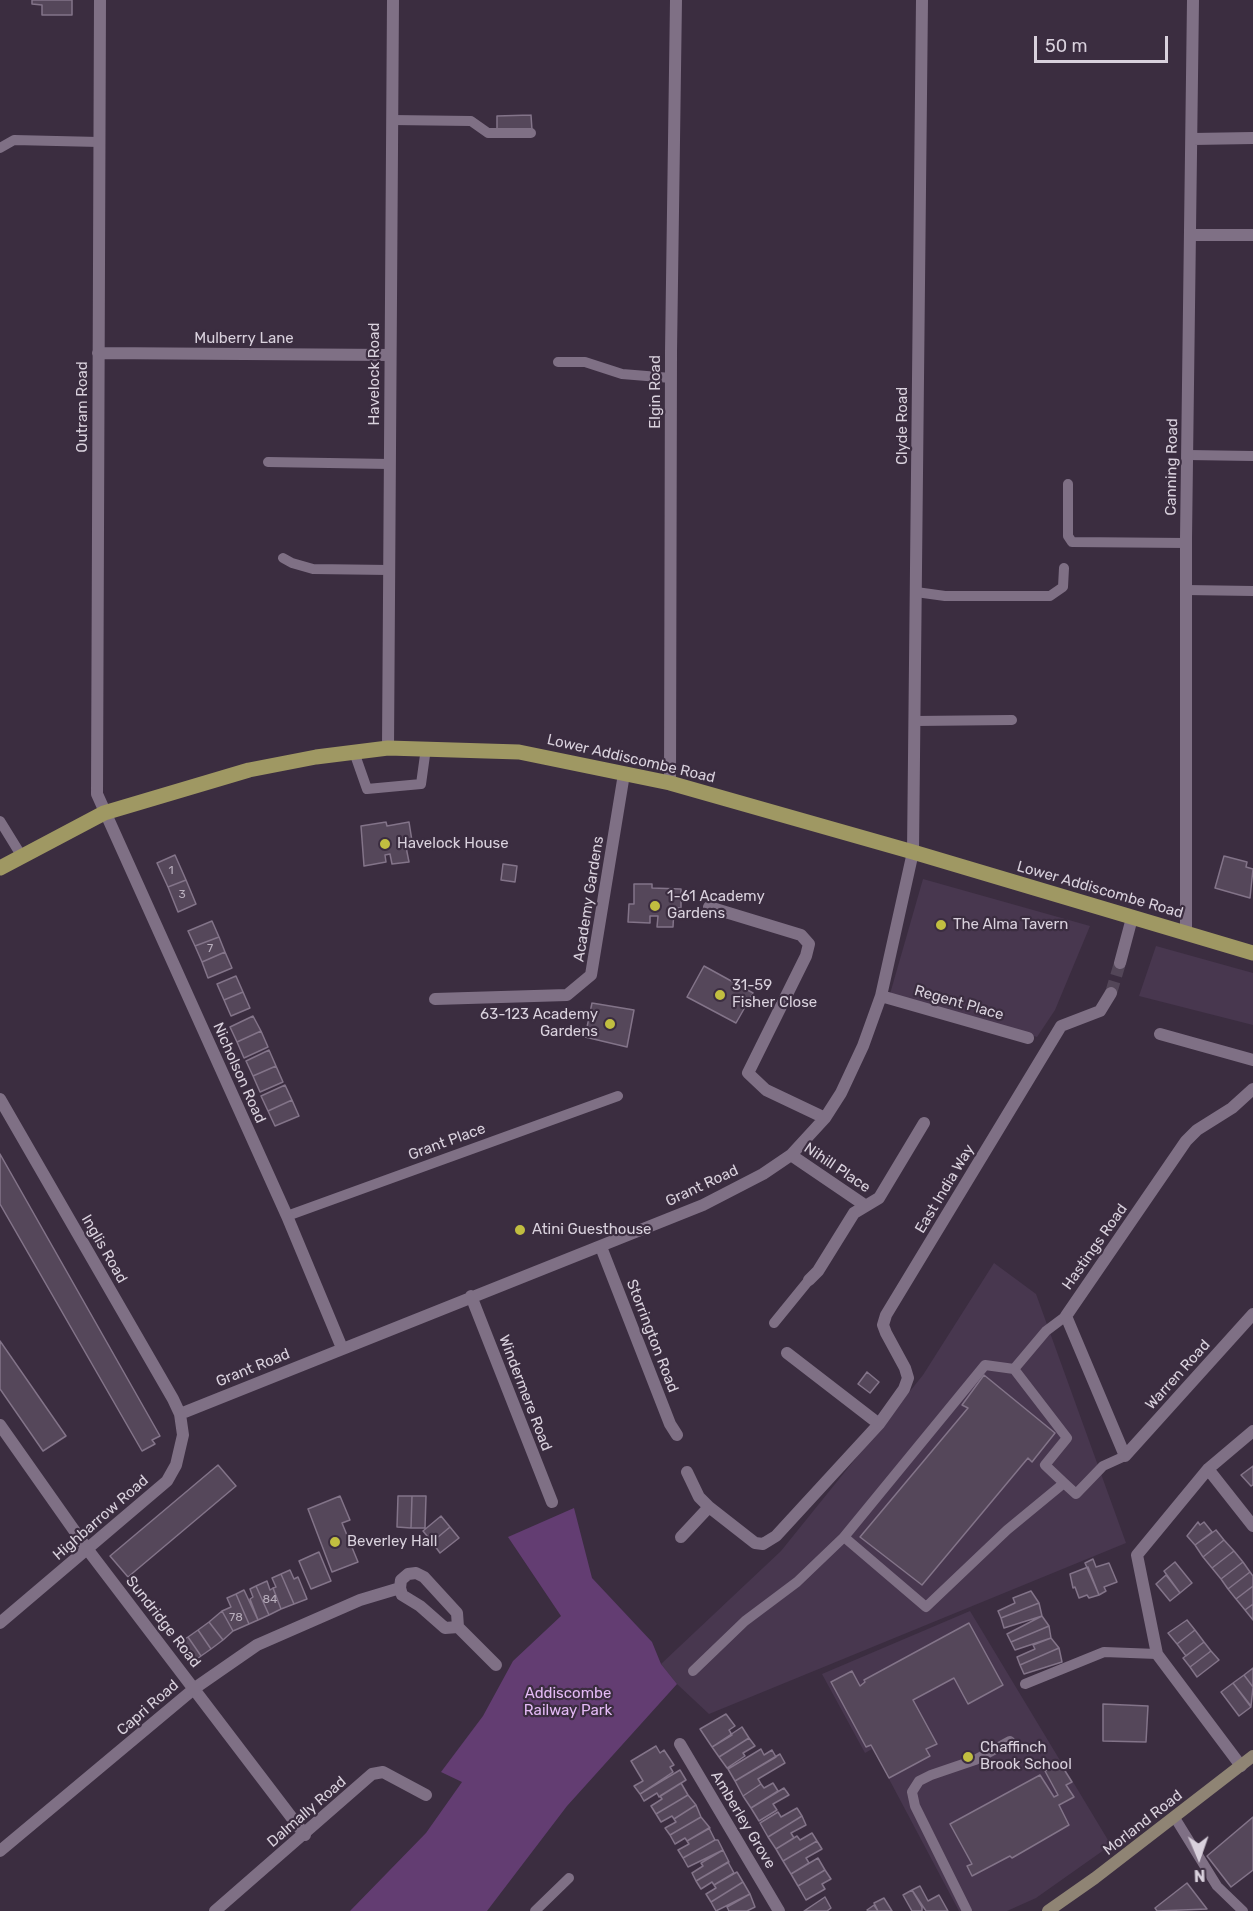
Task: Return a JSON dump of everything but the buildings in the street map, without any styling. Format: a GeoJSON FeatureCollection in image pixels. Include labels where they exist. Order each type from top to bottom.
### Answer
{"type":"FeatureCollection","features":[{"type":"Feature","properties":{"kind":"main road","name":"Lower Addiscombe Road"},"geometry":{"type":"LineString","coordinates":[[0,868],[104,813],[249,770],[388,748],[519,752],[670,783],[1253,953]]}},
{"type":"Feature","properties":{"kind":"main road","name":"Morland Road"},"geometry":{"type":"LineString","coordinates":[[1048,1911],[1175,1818],[1253,1756]]}},
{"type":"Feature","properties":{"kind":"street","name":"Outram Road"},"geometry":{"type":"LineString","coordinates":[[100,0],[97,794],[104,813]]}},
{"type":"Feature","properties":{"kind":"street","name":"Havelock Road"},"geometry":{"type":"LineString","coordinates":[[388,748],[393,0]]}},
{"type":"Feature","properties":{"kind":"street","name":"Elgin Road"},"geometry":{"type":"LineString","coordinates":[[670,783],[671,378],[676,0]]}},
{"type":"Feature","properties":{"kind":"street","name":"Clyde Road"},"geometry":{"type":"LineString","coordinates":[[913,852],[922,0]]}},
{"type":"Feature","properties":{"kind":"street","name":"Canning Road"},"geometry":{"type":"LineString","coordinates":[[1186,934],[1186,543],[1192,235],[1193,0]]}},
{"type":"Feature","properties":{"kind":"street"},"geometry":{"type":"LineString","coordinates":[[1193,139],[1253,138]]}},
{"type":"Feature","properties":{"kind":"street"},"geometry":{"type":"LineString","coordinates":[[1192,235],[1253,235]]}},
{"type":"Feature","properties":{"kind":"street","name":"Mulberry Lane"},"geometry":{"type":"LineString","coordinates":[[98,353],[390,355]]}},
{"type":"Feature","properties":{"kind":"street","name":"Academy Gardens"},"geometry":{"type":"LineString","coordinates":[[435,999],[567,995],[591,975],[624,774]]}},
{"type":"Feature","properties":{"kind":"street","name":"Nicholson Road"},"geometry":{"type":"LineString","coordinates":[[104,813],[287,1216],[342,1348]]}},
{"type":"Feature","properties":{"kind":"street","name":"Grant Road"},"geometry":{"type":"LineString","coordinates":[[180,1414],[703,1205],[763,1174],[790,1155],[825,1118],[841,1093],[881,996],[913,852]]}},
{"type":"Feature","properties":{"kind":"street"},"geometry":{"type":"LineString","coordinates":[[709,907],[801,935],[809,944],[806,956],[748,1072],[766,1089],[825,1118]]}},
{"type":"Feature","properties":{"kind":"street"},"geometry":{"type":"LineString","coordinates":[[1119,963],[1132,918]]}},
{"type":"Feature","properties":{"kind":"street","name":"East India Way"},"geometry":{"type":"LineString","coordinates":[[687,1472],[699,1497],[709,1507],[755,1543],[769,1542],[879,1424],[904,1389],[908,1378],[883,1325],[886,1315],[1061,1026],[1100,1011],[1111,993]]}},
{"type":"Feature","properties":{"kind":"street","name":"Regent Place"},"geometry":{"type":"LineString","coordinates":[[881,996],[1028,1038]]}},
{"type":"Feature","properties":{"kind":"street"},"geometry":{"type":"LineString","coordinates":[[1160,1034],[1253,1059]]}},
{"type":"Feature","properties":{"kind":"street","name":"Hastings Road"},"geometry":{"type":"LineString","coordinates":[[1066,1316],[1186,1142],[1197,1130],[1232,1108],[1253,1089]]}},
{"type":"Feature","properties":{"kind":"street","name":"Inglis Road"},"geometry":{"type":"LineString","coordinates":[[0,1099],[180,1414]]}},
{"type":"Feature","properties":{"kind":"street","name":"Nihill Place"},"geometry":{"type":"LineString","coordinates":[[808,1280],[818,1271],[854,1213],[879,1198],[924,1123]]}},
{"type":"Feature","properties":{"kind":"street","name":"Nihill Place"},"geometry":{"type":"LineString","coordinates":[[790,1155],[866,1206]]}},
{"type":"Feature","properties":{"kind":"street","name":"Storrington Road"},"geometry":{"type":"LineString","coordinates":[[600,1247],[670,1424],[677,1436]]}},
{"type":"Feature","properties":{"kind":"street","name":"Windermere Road"},"geometry":{"type":"LineString","coordinates":[[471,1296],[552,1502]]}},
{"type":"Feature","properties":{"kind":"street","name":"Warren Road"},"geometry":{"type":"LineString","coordinates":[[1125,1456],[1253,1314]]}},
{"type":"Feature","properties":{"kind":"street"},"geometry":{"type":"LineString","coordinates":[[1066,1316],[1125,1456]]}},
{"type":"Feature","properties":{"kind":"street"},"geometry":{"type":"LineString","coordinates":[[787,1353],[879,1424]]}},
{"type":"Feature","properties":{"kind":"street","name":"Highbarrow Road"},"geometry":{"type":"LineString","coordinates":[[0,1623],[167,1481],[182,1446],[180,1414]]}},
{"type":"Feature","properties":{"kind":"street","name":"Sundridge Road"},"geometry":{"type":"LineString","coordinates":[[0,1425],[88,1550],[305,1835]]}},
{"type":"Feature","properties":{"kind":"street"},"geometry":{"type":"LineString","coordinates":[[1241,1766],[1157,1654],[1137,1555],[1208,1469],[1253,1431]]}},
{"type":"Feature","properties":{"kind":"street"},"geometry":{"type":"LineString","coordinates":[[1208,1469],[1253,1526]]}},
{"type":"Feature","properties":{"kind":"street"},"geometry":{"type":"LineString","coordinates":[[681,1537],[709,1507]]}},
{"type":"Feature","properties":{"kind":"street","name":"Capri Road"},"geometry":{"type":"LineString","coordinates":[[458,1627],[445,1628],[420,1606],[402,1595],[401,1580],[408,1574],[416,1573],[457,1613],[458,1627],[496,1665]]}},
{"type":"Feature","properties":{"kind":"street","name":"Capri Road"},"geometry":{"type":"LineString","coordinates":[[0,1851],[195,1688],[257,1646],[295,1627],[360,1600],[400,1588]]}},
{"type":"Feature","properties":{"kind":"street"},"geometry":{"type":"LineString","coordinates":[[420,1606],[436,1591]]}},
{"type":"Feature","properties":{"kind":"street","name":"Amberley Grove"},"geometry":{"type":"LineString","coordinates":[[680,1744],[779,1911]]}},
{"type":"Feature","properties":{"kind":"street","name":"Dalmally Road"},"geometry":{"type":"LineString","coordinates":[[215,1911],[305,1835],[372,1774],[383,1772],[426,1795]]}},
{"type":"Feature","properties":{"kind":"lane"},"geometry":{"type":"LineString","coordinates":[[392,120],[471,121],[488,133],[531,133]]}},
{"type":"Feature","properties":{"kind":"lane"},"geometry":{"type":"LineString","coordinates":[[0,148],[14,140],[99,142]]}},
{"type":"Feature","properties":{"kind":"lane"},"geometry":{"type":"LineString","coordinates":[[558,362],[585,362],[622,374],[671,378]]}},
{"type":"Feature","properties":{"kind":"lane"},"geometry":{"type":"LineString","coordinates":[[1188,455],[1253,456]]}},
{"type":"Feature","properties":{"kind":"lane"},"geometry":{"type":"LineString","coordinates":[[268,462],[390,465]]}},
{"type":"Feature","properties":{"kind":"lane"},"geometry":{"type":"LineString","coordinates":[[1068,484],[1068,536],[1072,542],[1186,543]]}},
{"type":"Feature","properties":{"kind":"lane"},"geometry":{"type":"LineString","coordinates":[[284,558],[292,563],[313,569],[389,570]]}},
{"type":"Feature","properties":{"kind":"lane"},"geometry":{"type":"LineString","coordinates":[[916,592],[945,596],[1050,596],[1063,587],[1064,568]]}},
{"type":"Feature","properties":{"kind":"lane"},"geometry":{"type":"LineString","coordinates":[[1186,590],[1253,591]]}},
{"type":"Feature","properties":{"kind":"lane"},"geometry":{"type":"LineString","coordinates":[[915,722],[1012,720]]}},
{"type":"Feature","properties":{"kind":"lane"},"geometry":{"type":"LineString","coordinates":[[354,752],[367,789],[421,784],[426,748]]}},
{"type":"Feature","properties":{"kind":"lane"},"geometry":{"type":"LineString","coordinates":[[0,821],[21,855]]}},
{"type":"Feature","properties":{"kind":"lane","name":"Grant Place"},"geometry":{"type":"LineString","coordinates":[[287,1216],[618,1096]]}},
{"type":"Feature","properties":{"kind":"lane"},"geometry":{"type":"LineString","coordinates":[[774,1323],[808,1280]]}},
{"type":"Feature","properties":{"kind":"lane"},"geometry":{"type":"LineString","coordinates":[[1014,1369],[1046,1332],[1066,1316]]}},
{"type":"Feature","properties":{"kind":"lane"},"geometry":{"type":"LineString","coordinates":[[693,1671],[745,1621],[797,1582],[843,1537],[985,1365],[1014,1369],[1067,1438],[1045,1465],[1076,1494],[1103,1466],[1125,1456]]}},
{"type":"Feature","properties":{"kind":"lane"},"geometry":{"type":"LineString","coordinates":[[843,1537],[926,1606],[1007,1530],[1064,1483]]}},
{"type":"Feature","properties":{"kind":"lane"},"geometry":{"type":"LineString","coordinates":[[1025,1684],[1104,1652],[1157,1654]]}},
{"type":"Feature","properties":{"kind":"lane"},"geometry":{"type":"LineString","coordinates":[[967,1911],[915,1806],[912,1792],[919,1781],[930,1775],[975,1760],[1010,1741]]}},
{"type":"Feature","properties":{"kind":"lane"},"geometry":{"type":"LineString","coordinates":[[1175,1818],[1217,1886],[1243,1911]]}},
{"type":"Feature","properties":{"kind":"lane"},"geometry":{"type":"LineString","coordinates":[[535,1911],[569,1878]]}},
{"type":"Feature","properties":{"kind":"shaded area"},"geometry":{"type":"Polygon","coordinates":[[[923,879],[1090,926],[1055,1010],[1037,1037],[890,994],[923,879]]]}},
{"type":"Feature","properties":{"kind":"shaded area"},"geometry":{"type":"Polygon","coordinates":[[[1156,946],[1253,973],[1253,1025],[1139,996],[1156,946]]]}},
{"type":"Feature","properties":{"kind":"shaded area"},"geometry":{"type":"Polygon","coordinates":[[[994,1263],[1036,1294],[1126,1543],[709,1714],[677,1684],[661,1664],[781,1551],[923,1375],[994,1263]]]}},
{"type":"Feature","properties":{"kind":"shaded area","name":"Chaffinch Brook School"},"geometry":{"type":"Polygon","coordinates":[[[970,1611],[1111,1845],[1036,1898],[1007,1911],[959,1911],[880,1762],[872,1749],[865,1753],[822,1674],[970,1611]]]}},
{"type":"Feature","properties":{"kind":"green space","name":"Addiscombe Railway Park"},"geometry":{"type":"Polygon","coordinates":[[[574,1508],[592,1578],[652,1642],[661,1664],[677,1684],[567,1806],[487,1911],[350,1911],[426,1833],[462,1782],[441,1772],[483,1716],[513,1661],[561,1616],[508,1537],[574,1508]]]}},
{"type":"Feature","properties":{"kind":"tunnel"},"geometry":{"type":"LineString","coordinates":[[1111,993],[1120,963]]}},
{"type":"Feature","properties":{"kind":"place","name":"Havelock House"},"geometry":{"type":"Point","coordinates":[385,844]}},
{"type":"Feature","properties":{"kind":"place","name":"1-61 Academy Gardens"},"geometry":{"type":"Point","coordinates":[655,906]}},
{"type":"Feature","properties":{"kind":"place","name":"The Alma Tavern"},"geometry":{"type":"Point","coordinates":[941,925]}},
{"type":"Feature","properties":{"kind":"place","name":"31-59 Fisher Close"},"geometry":{"type":"Point","coordinates":[720,995]}},
{"type":"Feature","properties":{"kind":"place","name":"63-123 Academy Gardens"},"geometry":{"type":"Point","coordinates":[610,1024]}},
{"type":"Feature","properties":{"kind":"place","name":"Atini Guesthouse"},"geometry":{"type":"Point","coordinates":[520,1230]}},
{"type":"Feature","properties":{"kind":"place","name":"Beverley Hall"},"geometry":{"type":"Point","coordinates":[335,1542]}},
{"type":"Feature","properties":{"kind":"place","name":"Chaffinch Brook School"},"geometry":{"type":"Point","coordinates":[968,1757]}}]}
